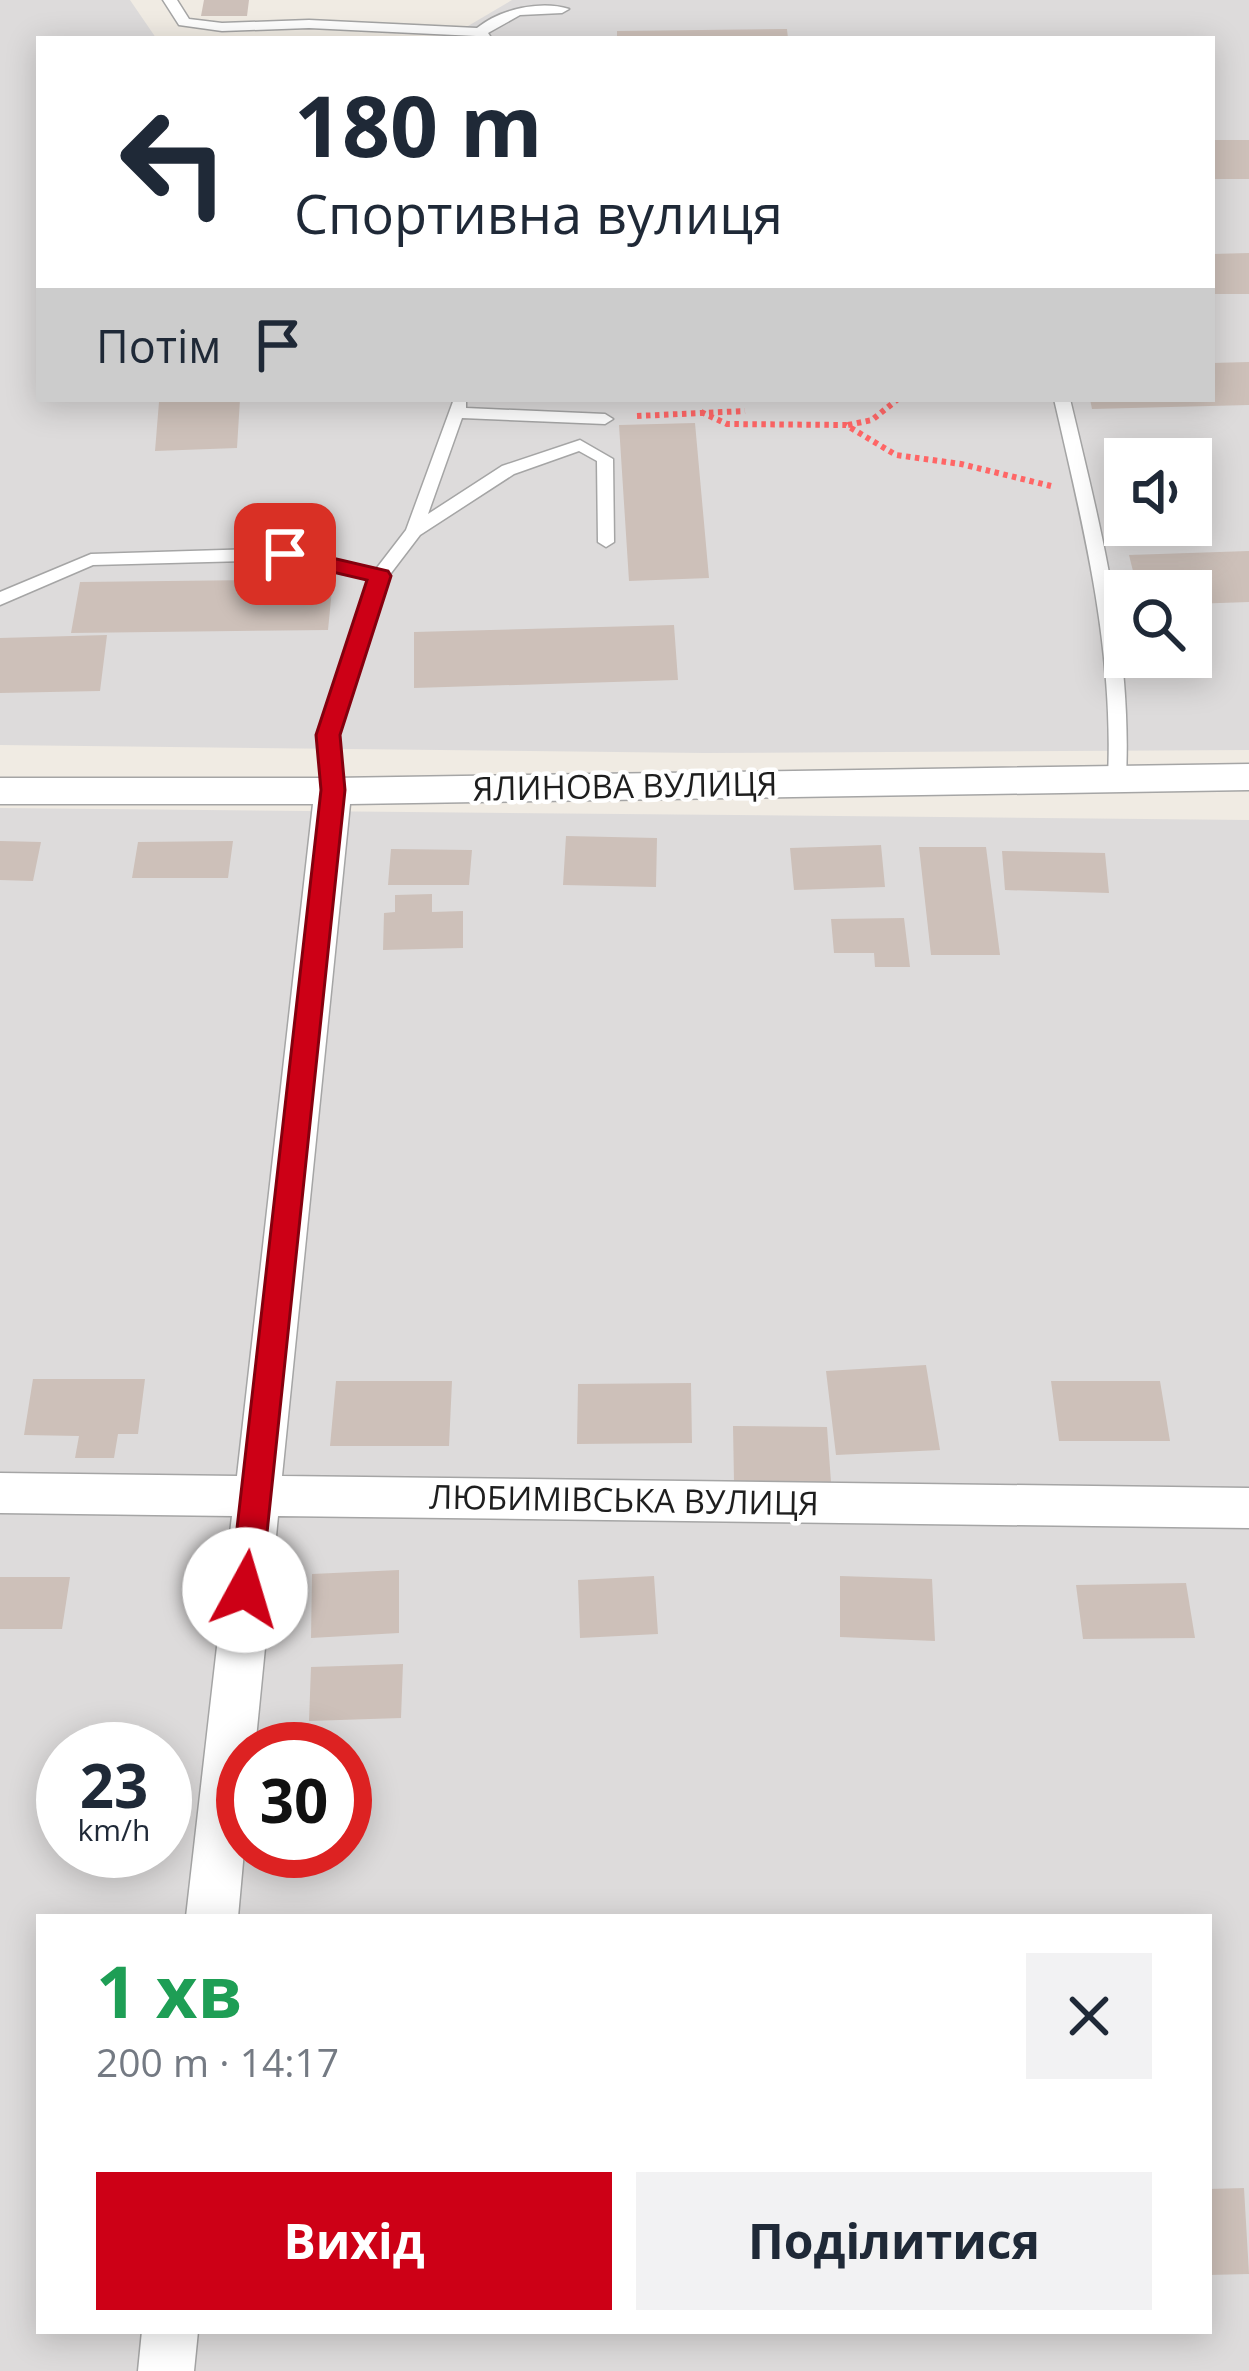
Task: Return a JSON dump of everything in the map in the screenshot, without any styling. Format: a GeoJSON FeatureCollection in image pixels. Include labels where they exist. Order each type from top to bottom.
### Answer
{"type":"FeatureCollection","features":[{"type":"Feature","properties":{"kind":"street","name":"ЯЛИНОВА ВУЛИЦЯ"},"geometry":{"type":"LineString","coordinates":[[0,791],[1249,777]]}},
{"type":"Feature","properties":{"kind":"street"},"geometry":{"type":"LineString","coordinates":[[212,1914],[333,790]]}},
{"type":"Feature","properties":{"kind":"street","name":"ЛЮБИМІВСЬКА ВУЛИЦЯ"},"geometry":{"type":"LineString","coordinates":[[0,1493],[1249,1508]]}},
{"type":"Feature","properties":{"kind":"street"},"geometry":{"type":"LineString","coordinates":[[166,2371],[170,2334]]}},
{"type":"Feature","properties":{"kind":"lane"},"geometry":{"type":"LineString","coordinates":[[170,0],[184,22],[222,27],[331,24],[482,36],[496,18],[530,7],[562,9]]}},
{"type":"Feature","properties":{"kind":"lane"},"geometry":{"type":"LineString","coordinates":[[1063,402],[1123,715],[1117,777]]}},
{"type":"Feature","properties":{"kind":"lane"},"geometry":{"type":"LineString","coordinates":[[333,790],[328,735],[380,576],[413,531],[459,406],[605,419]]}},
{"type":"Feature","properties":{"kind":"lane"},"geometry":{"type":"LineString","coordinates":[[413,531],[508,470],[580,445],[605,459],[605,542]]}},
{"type":"Feature","properties":{"kind":"lane"},"geometry":{"type":"LineString","coordinates":[[0,599],[91,560],[285,554],[380,576]]}},
{"type":"Feature","properties":{"kind":"path"},"geometry":{"type":"LineString","coordinates":[[701,412],[727,424],[846,425],[872,420],[894,402]]}},
{"type":"Feature","properties":{"kind":"path"},"geometry":{"type":"LineString","coordinates":[[605,419],[745,411]]}},
{"type":"Feature","properties":{"kind":"path"},"geometry":{"type":"LineString","coordinates":[[846,425],[896,454],[962,464],[1055,487],[1085,500]]}},
{"type":"Feature","properties":{"kind":"shaded area"},"geometry":{"type":"Polygon","coordinates":[[[0,0],[130,0],[155,36],[36,36],[36,402],[1215,402],[1215,36],[451,36],[512,0],[1249,0],[1249,750],[704,753],[0,745],[0,0]]]}},
{"type":"Feature","properties":{"kind":"shaded area"},"geometry":{"type":"Polygon","coordinates":[[[0,808],[1249,820],[1249,2371],[0,2371],[0,808]]]}},
{"type":"Feature","properties":{"kind":"building"},"geometry":{"type":"Polygon","coordinates":[[[204,0],[249,0],[247,16],[201,16],[204,0]]]}},
{"type":"Feature","properties":{"kind":"building"},"geometry":{"type":"Polygon","coordinates":[[[787,29],[788,36],[617,36],[617,31],[787,29]]]}},
{"type":"Feature","properties":{"kind":"building"},"geometry":{"type":"Polygon","coordinates":[[[1215,140],[1249,140],[1249,179],[1215,179],[1215,140]]]}},
{"type":"Feature","properties":{"kind":"building"},"geometry":{"type":"Polygon","coordinates":[[[1249,253],[1249,294],[1215,294],[1215,254],[1249,253]]]}},
{"type":"Feature","properties":{"kind":"building"},"geometry":{"type":"Polygon","coordinates":[[[1249,362],[1249,405],[1092,409],[1091,402],[1215,402],[1215,363],[1249,362]]]}},
{"type":"Feature","properties":{"kind":"building"},"geometry":{"type":"Polygon","coordinates":[[[159,402],[240,402],[237,448],[155,451],[159,402]]]}},
{"type":"Feature","properties":{"kind":"building"},"geometry":{"type":"Polygon","coordinates":[[[695,423],[709,578],[629,581],[619,425],[695,423]]]}},
{"type":"Feature","properties":{"kind":"building"},"geometry":{"type":"Polygon","coordinates":[[[1249,551],[1249,602],[1212,603],[1212,570],[1133,570],[1129,555],[1249,551]]]}},
{"type":"Feature","properties":{"kind":"building"},"geometry":{"type":"Polygon","coordinates":[[[333,579],[328,630],[71,633],[80,582],[333,579]]]}},
{"type":"Feature","properties":{"kind":"building"},"geometry":{"type":"Polygon","coordinates":[[[674,625],[678,680],[414,688],[414,632],[674,625]]]}},
{"type":"Feature","properties":{"kind":"building"},"geometry":{"type":"Polygon","coordinates":[[[107,635],[100,691],[0,693],[0,638],[107,635]]]}},
{"type":"Feature","properties":{"kind":"building"},"geometry":{"type":"Polygon","coordinates":[[[566,836],[657,838],[656,887],[563,885],[566,836]]]}},
{"type":"Feature","properties":{"kind":"building"},"geometry":{"type":"Polygon","coordinates":[[[0,841],[41,842],[33,881],[0,880],[0,841]]]}},
{"type":"Feature","properties":{"kind":"building"},"geometry":{"type":"Polygon","coordinates":[[[233,841],[228,878],[132,878],[138,842],[233,841]]]}},
{"type":"Feature","properties":{"kind":"building"},"geometry":{"type":"Polygon","coordinates":[[[881,845],[885,887],[794,890],[790,848],[881,845]]]}},
{"type":"Feature","properties":{"kind":"building"},"geometry":{"type":"Polygon","coordinates":[[[919,847],[986,847],[1000,955],[931,955],[919,847]]]}},
{"type":"Feature","properties":{"kind":"building"},"geometry":{"type":"Polygon","coordinates":[[[391,849],[472,850],[469,885],[388,885],[391,849]]]}},
{"type":"Feature","properties":{"kind":"building"},"geometry":{"type":"Polygon","coordinates":[[[1002,851],[1105,853],[1109,893],[1005,890],[1002,851]]]}},
{"type":"Feature","properties":{"kind":"building"},"geometry":{"type":"Polygon","coordinates":[[[432,894],[432,912],[463,911],[463,948],[383,950],[384,913],[395,912],[395,895],[432,894]]]}},
{"type":"Feature","properties":{"kind":"building"},"geometry":{"type":"Polygon","coordinates":[[[904,918],[910,967],[875,967],[874,953],[834,953],[831,919],[904,918]]]}},
{"type":"Feature","properties":{"kind":"building"},"geometry":{"type":"Polygon","coordinates":[[[926,1365],[940,1450],[836,1455],[826,1371],[926,1365]]]}},
{"type":"Feature","properties":{"kind":"building"},"geometry":{"type":"Polygon","coordinates":[[[33,1379],[145,1379],[138,1434],[118,1434],[114,1458],[75,1458],[79,1436],[24,1435],[33,1379]]]}},
{"type":"Feature","properties":{"kind":"building"},"geometry":{"type":"Polygon","coordinates":[[[336,1381],[452,1381],[449,1446],[330,1446],[336,1381]]]}},
{"type":"Feature","properties":{"kind":"building"},"geometry":{"type":"Polygon","coordinates":[[[1051,1381],[1160,1381],[1170,1441],[1059,1441],[1051,1381]]]}},
{"type":"Feature","properties":{"kind":"building"},"geometry":{"type":"Polygon","coordinates":[[[691,1383],[692,1443],[577,1444],[578,1384],[691,1383]]]}},
{"type":"Feature","properties":{"kind":"building"},"geometry":{"type":"Polygon","coordinates":[[[733,1426],[827,1427],[831,1482],[734,1482],[733,1426]]]}},
{"type":"Feature","properties":{"kind":"building"},"geometry":{"type":"Polygon","coordinates":[[[399,1570],[399,1633],[311,1638],[312,1574],[399,1570]]]}},
{"type":"Feature","properties":{"kind":"building"},"geometry":{"type":"Polygon","coordinates":[[[654,1576],[658,1634],[580,1638],[578,1580],[654,1576]]]}},
{"type":"Feature","properties":{"kind":"building"},"geometry":{"type":"Polygon","coordinates":[[[840,1576],[932,1579],[935,1641],[840,1637],[840,1576]]]}},
{"type":"Feature","properties":{"kind":"building"},"geometry":{"type":"Polygon","coordinates":[[[0,1577],[70,1577],[62,1629],[0,1629],[0,1577]]]}},
{"type":"Feature","properties":{"kind":"building"},"geometry":{"type":"Polygon","coordinates":[[[1186,1583],[1195,1638],[1083,1639],[1076,1585],[1186,1583]]]}},
{"type":"Feature","properties":{"kind":"building"},"geometry":{"type":"Polygon","coordinates":[[[403,1664],[401,1718],[309,1721],[311,1667],[403,1664]]]}},
{"type":"Feature","properties":{"kind":"building"},"geometry":{"type":"Polygon","coordinates":[[[1244,2188],[1249,2274],[1212,2275],[1212,2189],[1244,2188]]]}},
{"type":"Feature","properties":{"kind":"route"},"geometry":{"type":"LineString","coordinates":[[245,1590],[333,790],[328,735],[380,576],[285,554]]}}]}
